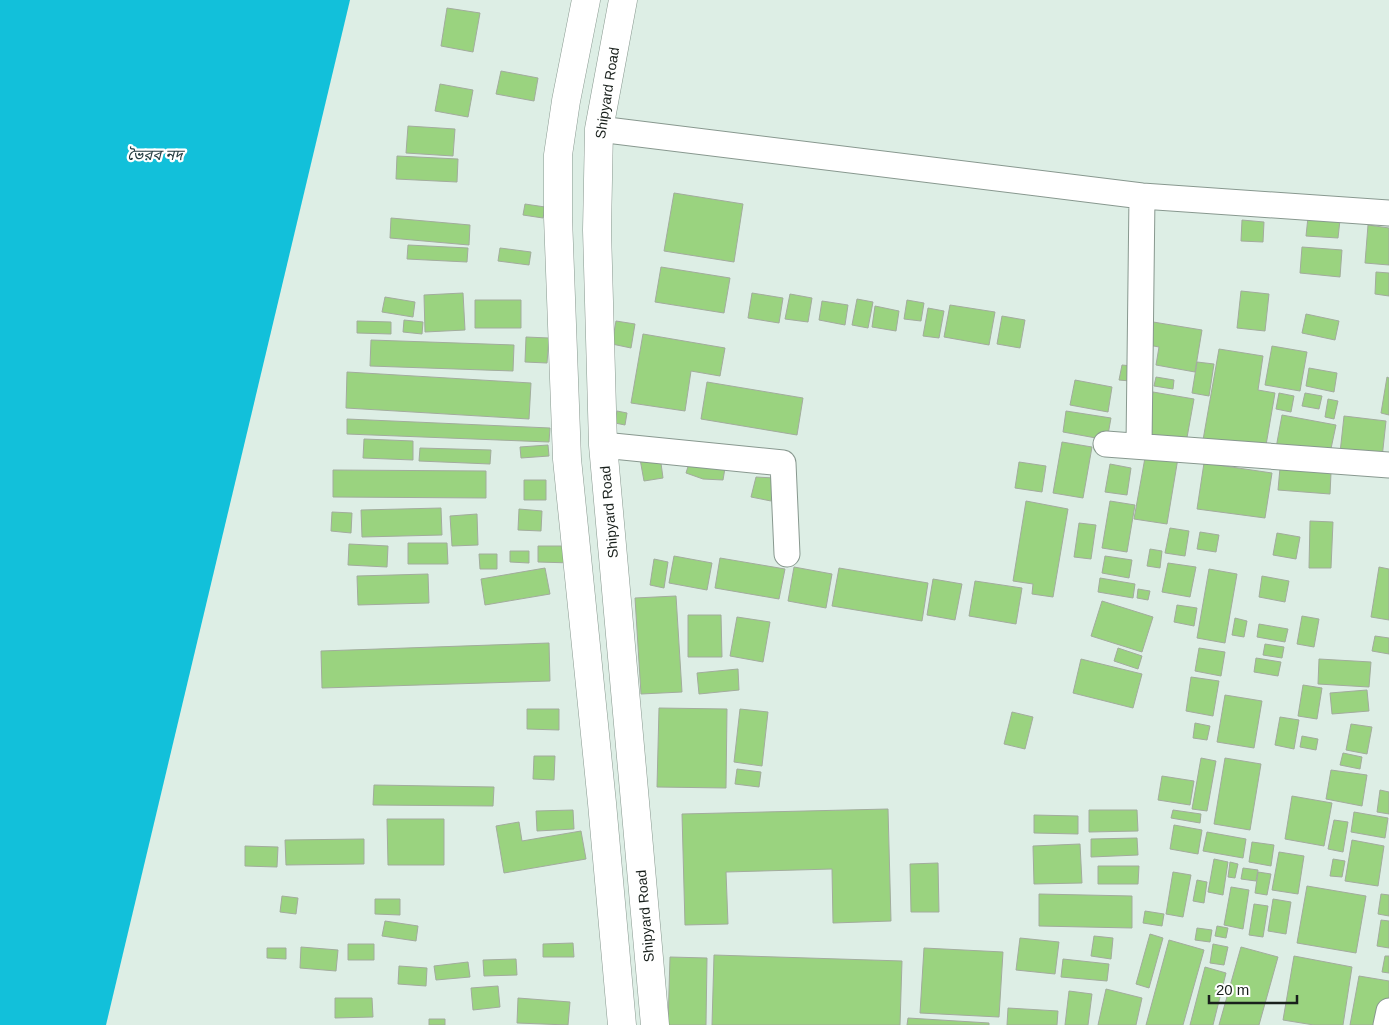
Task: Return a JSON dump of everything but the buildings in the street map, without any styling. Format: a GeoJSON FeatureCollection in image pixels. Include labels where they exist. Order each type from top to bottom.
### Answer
{"type":"FeatureCollection","features":[{"type":"Feature","properties":{"kind":"main road"},"geometry":{"type":"LineString","coordinates":[[586,0],[566,100],[558,155],[558,227],[567,459],[602,803],[622,1025]]}},
{"type":"Feature","properties":{"kind":"main road","name":"Shipyard Road"},"geometry":{"type":"LineString","coordinates":[[623,0],[599,129],[598,230],[603,445],[655,1025]]}},
{"type":"Feature","properties":{"kind":"street"},"geometry":{"type":"LineString","coordinates":[[599,129],[1142,196],[1389,213]]}},
{"type":"Feature","properties":{"kind":"street"},"geometry":{"type":"LineString","coordinates":[[1139,446],[1142,196]]}},
{"type":"Feature","properties":{"kind":"street"},"geometry":{"type":"LineString","coordinates":[[1106,444],[1389,465]]}},
{"type":"Feature","properties":{"kind":"street"},"geometry":{"type":"LineString","coordinates":[[603,445],[783,463],[787,554]]}},
{"type":"Feature","properties":{"kind":"street"},"geometry":{"type":"LineString","coordinates":[[1386,1025],[1389,1011]]}},
{"type":"Feature","properties":{"kind":"water","name":"ভৈরব নদ"},"geometry":{"type":"Polygon","coordinates":[[[0,0],[350,0],[106,1025],[0,1025],[0,0]]]}}]}
